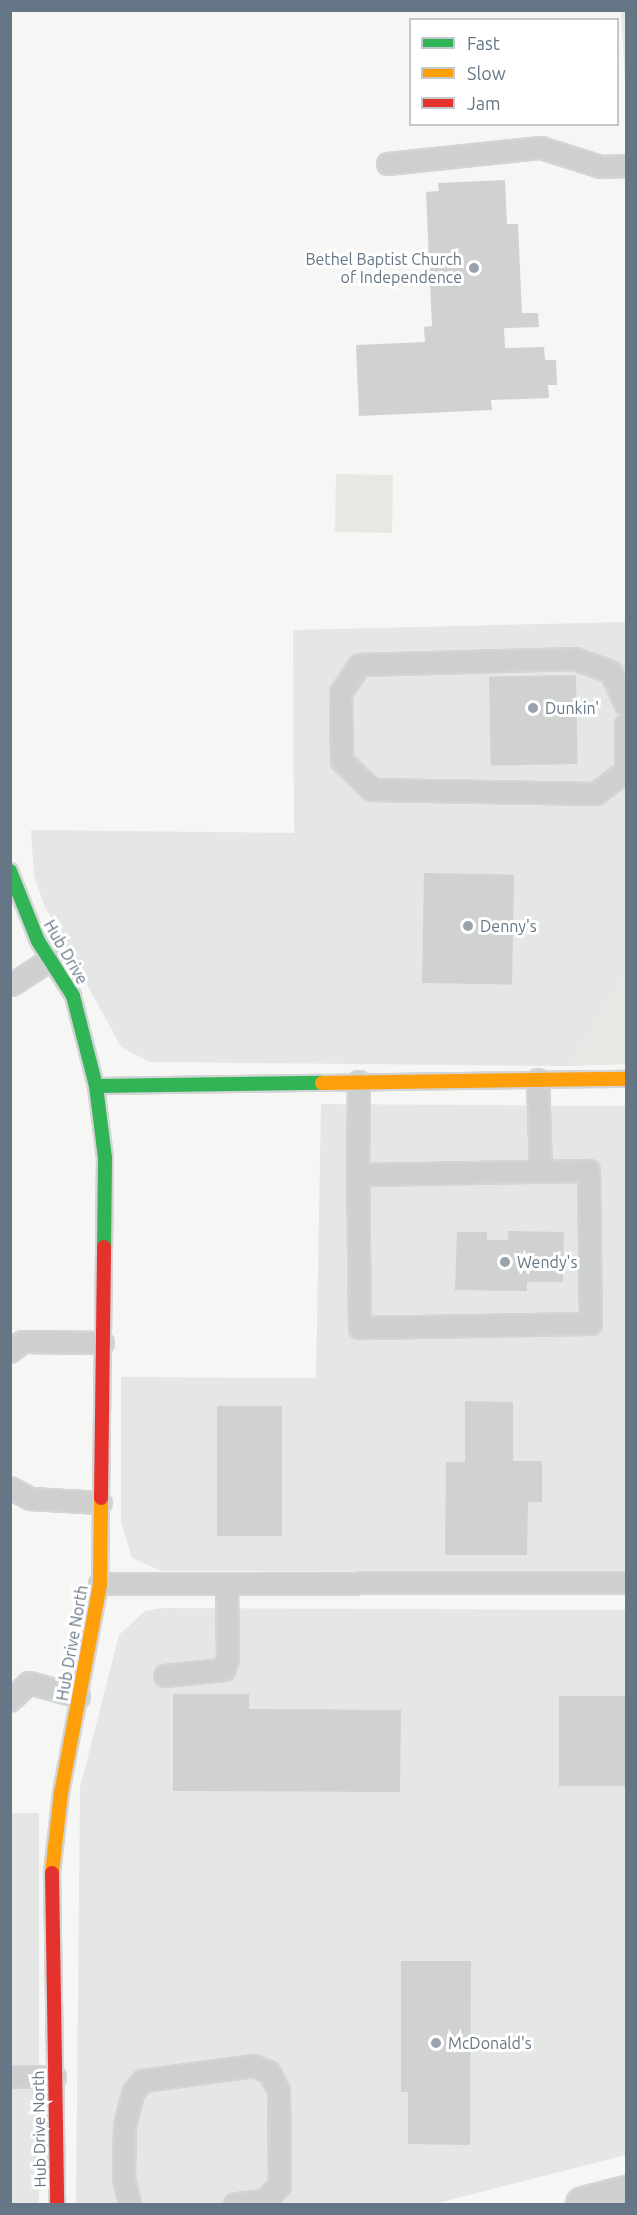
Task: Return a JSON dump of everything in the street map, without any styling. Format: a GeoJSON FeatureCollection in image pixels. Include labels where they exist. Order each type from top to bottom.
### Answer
{"type":"FeatureCollection","features":[{"type":"Feature","properties":{"kind":"street","name":"Hub Drive"},"geometry":{"type":"LineString","coordinates":[[10,871],[50,960],[72,996],[96,1086]]}},
{"type":"Feature","properties":{"kind":"street"},"geometry":{"type":"LineString","coordinates":[[96,1086],[627,1079]]}},
{"type":"Feature","properties":{"kind":"street","name":"Hub Drive North"},"geometry":{"type":"LineString","coordinates":[[57,2205],[52,1872],[79,1697],[100,1584],[105,1158],[96,1086]]}},
{"type":"Feature","properties":{"kind":"street"},"geometry":{"type":"LineString","coordinates":[[583,2205],[627,2193]]}},
{"type":"Feature","properties":{"kind":"lane"},"geometry":{"type":"LineString","coordinates":[[388,164],[541,148],[601,167],[627,166]]}},
{"type":"Feature","properties":{"kind":"lane"},"geometry":{"type":"LineString","coordinates":[[627,705],[611,672],[576,659],[360,665],[341,693],[342,761],[372,790],[596,794],[626,771],[627,725]]}},
{"type":"Feature","properties":{"kind":"lane"},"geometry":{"type":"LineString","coordinates":[[12,985],[50,960]]}},
{"type":"Feature","properties":{"kind":"lane"},"geometry":{"type":"LineString","coordinates":[[538,1080],[541,1172]]}},
{"type":"Feature","properties":{"kind":"lane"},"geometry":{"type":"LineString","coordinates":[[358,1175],[589,1171],[591,1324],[360,1328],[358,1175],[359,1082]]}},
{"type":"Feature","properties":{"kind":"lane"},"geometry":{"type":"LineString","coordinates":[[10,1352],[23,1342],[103,1343]]}},
{"type":"Feature","properties":{"kind":"lane"},"geometry":{"type":"LineString","coordinates":[[10,1488],[31,1499],[101,1503]]}},
{"type":"Feature","properties":{"kind":"lane"},"geometry":{"type":"LineString","coordinates":[[100,1584],[627,1583]]}},
{"type":"Feature","properties":{"kind":"lane"},"geometry":{"type":"LineString","coordinates":[[165,1676],[224,1670],[228,1659],[227,1584]]}},
{"type":"Feature","properties":{"kind":"lane"},"geometry":{"type":"LineString","coordinates":[[10,1701],[29,1683],[79,1697]]}},
{"type":"Feature","properties":{"kind":"lane"},"geometry":{"type":"LineString","coordinates":[[130,2205],[124,2177],[125,2126],[133,2093],[143,2081],[254,2066],[268,2072],[279,2091],[280,2186],[266,2203],[235,2205]]}},
{"type":"Feature","properties":{"kind":"lane"},"geometry":{"type":"LineString","coordinates":[[10,2077],[55,2077]]}},
{"type":"Feature","properties":{"kind":"shaded area"},"geometry":{"type":"Polygon","coordinates":[[[621,11],[626,11],[626,98],[621,11]]]}},
{"type":"Feature","properties":{"kind":"shaded area"},"geometry":{"type":"Polygon","coordinates":[[[336,474],[393,475],[392,533],[335,532],[336,474]]]}},
{"type":"Feature","properties":{"kind":"shaded area"},"geometry":{"type":"Polygon","coordinates":[[[626,622],[626,975],[569,1066],[150,1062],[121,1047],[44,905],[34,876],[31,830],[294,833],[293,630],[626,622]]]}},
{"type":"Feature","properties":{"kind":"shaded area"},"geometry":{"type":"Polygon","coordinates":[[[626,975],[626,1064],[569,1066],[626,975]]]}},
{"type":"Feature","properties":{"kind":"shaded area"},"geometry":{"type":"Polygon","coordinates":[[[321,1104],[625,1106],[626,1572],[161,1571],[132,1558],[121,1521],[121,1377],[316,1378],[321,1104]]]}},
{"type":"Feature","properties":{"kind":"shaded area"},"geometry":{"type":"Polygon","coordinates":[[[163,1608],[626,1610],[626,2155],[434,2204],[76,2204],[80,1788],[119,1635],[145,1611],[163,1608]]]}},
{"type":"Feature","properties":{"kind":"shaded area"},"geometry":{"type":"Polygon","coordinates":[[[10,1813],[39,1813],[39,2204],[10,2204],[10,1813]]]}},
{"type":"Feature","properties":{"kind":"building","name":"Bethel Baptist Church of Independence"},"geometry":{"type":"Polygon","coordinates":[[[505,180],[507,224],[518,224],[522,313],[538,313],[539,327],[504,328],[505,348],[544,347],[545,360],[556,360],[557,385],[548,385],[549,398],[491,400],[492,410],[359,416],[356,345],[425,342],[424,327],[432,326],[426,192],[439,191],[438,183],[505,180]]]}},
{"type":"Feature","properties":{"kind":"building","name":"Dunkin'"},"geometry":{"type":"Polygon","coordinates":[[[576,675],[578,764],[491,766],[489,677],[576,675]]]}},
{"type":"Feature","properties":{"kind":"building"},"geometry":{"type":"Polygon","coordinates":[[[424,873],[514,875],[512,985],[422,983],[424,873]]]}},
{"type":"Feature","properties":{"kind":"building"},"geometry":{"type":"Polygon","coordinates":[[[508,1231],[564,1232],[563,1282],[527,1282],[527,1291],[455,1290],[457,1232],[487,1232],[487,1240],[508,1240],[508,1231]]]}},
{"type":"Feature","properties":{"kind":"building"},"geometry":{"type":"Polygon","coordinates":[[[465,1401],[513,1402],[513,1461],[542,1461],[542,1502],[528,1502],[527,1555],[445,1555],[446,1462],[465,1462],[465,1401]]]}},
{"type":"Feature","properties":{"kind":"building"},"geometry":{"type":"Polygon","coordinates":[[[217,1406],[282,1406],[282,1536],[217,1536],[217,1406]]]}},
{"type":"Feature","properties":{"kind":"building"},"geometry":{"type":"Polygon","coordinates":[[[173,1694],[249,1694],[249,1709],[401,1710],[400,1792],[173,1791],[173,1694]]]}},
{"type":"Feature","properties":{"kind":"building"},"geometry":{"type":"Polygon","coordinates":[[[559,1696],[626,1696],[626,1786],[559,1786],[559,1696]]]}},
{"type":"Feature","properties":{"kind":"building"},"geometry":{"type":"Polygon","coordinates":[[[401,1961],[471,1961],[470,2145],[408,2144],[408,2092],[401,2092],[401,1961]]]}},
{"type":"Feature","properties":{"kind":"traffic: fast"},"geometry":{"type":"LineString","coordinates":[[10,871],[38,941],[73,996],[96,1086],[105,1158],[104,1247]]}},
{"type":"Feature","properties":{"kind":"traffic: fast"},"geometry":{"type":"LineString","coordinates":[[96,1086],[322,1083]]}},
{"type":"Feature","properties":{"kind":"traffic: slow"},"geometry":{"type":"LineString","coordinates":[[322,1083],[626,1079]]}},
{"type":"Feature","properties":{"kind":"traffic: slow"},"geometry":{"type":"LineString","coordinates":[[52,1873],[61,1793],[100,1584],[101,1498]]}},
{"type":"Feature","properties":{"kind":"traffic: jam"},"geometry":{"type":"LineString","coordinates":[[101,1498],[104,1247]]}},
{"type":"Feature","properties":{"kind":"traffic: jam"},"geometry":{"type":"LineString","coordinates":[[52,1873],[57,2204]]}},
{"type":"Feature","properties":{"kind":"place","name":"Bethel Baptist Church of Independence"},"geometry":{"type":"Point","coordinates":[474,268]}},
{"type":"Feature","properties":{"kind":"place","name":"Dunkin'"},"geometry":{"type":"Point","coordinates":[533,708]}},
{"type":"Feature","properties":{"kind":"place","name":"Denny's"},"geometry":{"type":"Point","coordinates":[468,926]}},
{"type":"Feature","properties":{"kind":"place","name":"Wendy's"},"geometry":{"type":"Point","coordinates":[505,1262]}},
{"type":"Feature","properties":{"kind":"place","name":"McDonald's"},"geometry":{"type":"Point","coordinates":[436,2043]}}]}
